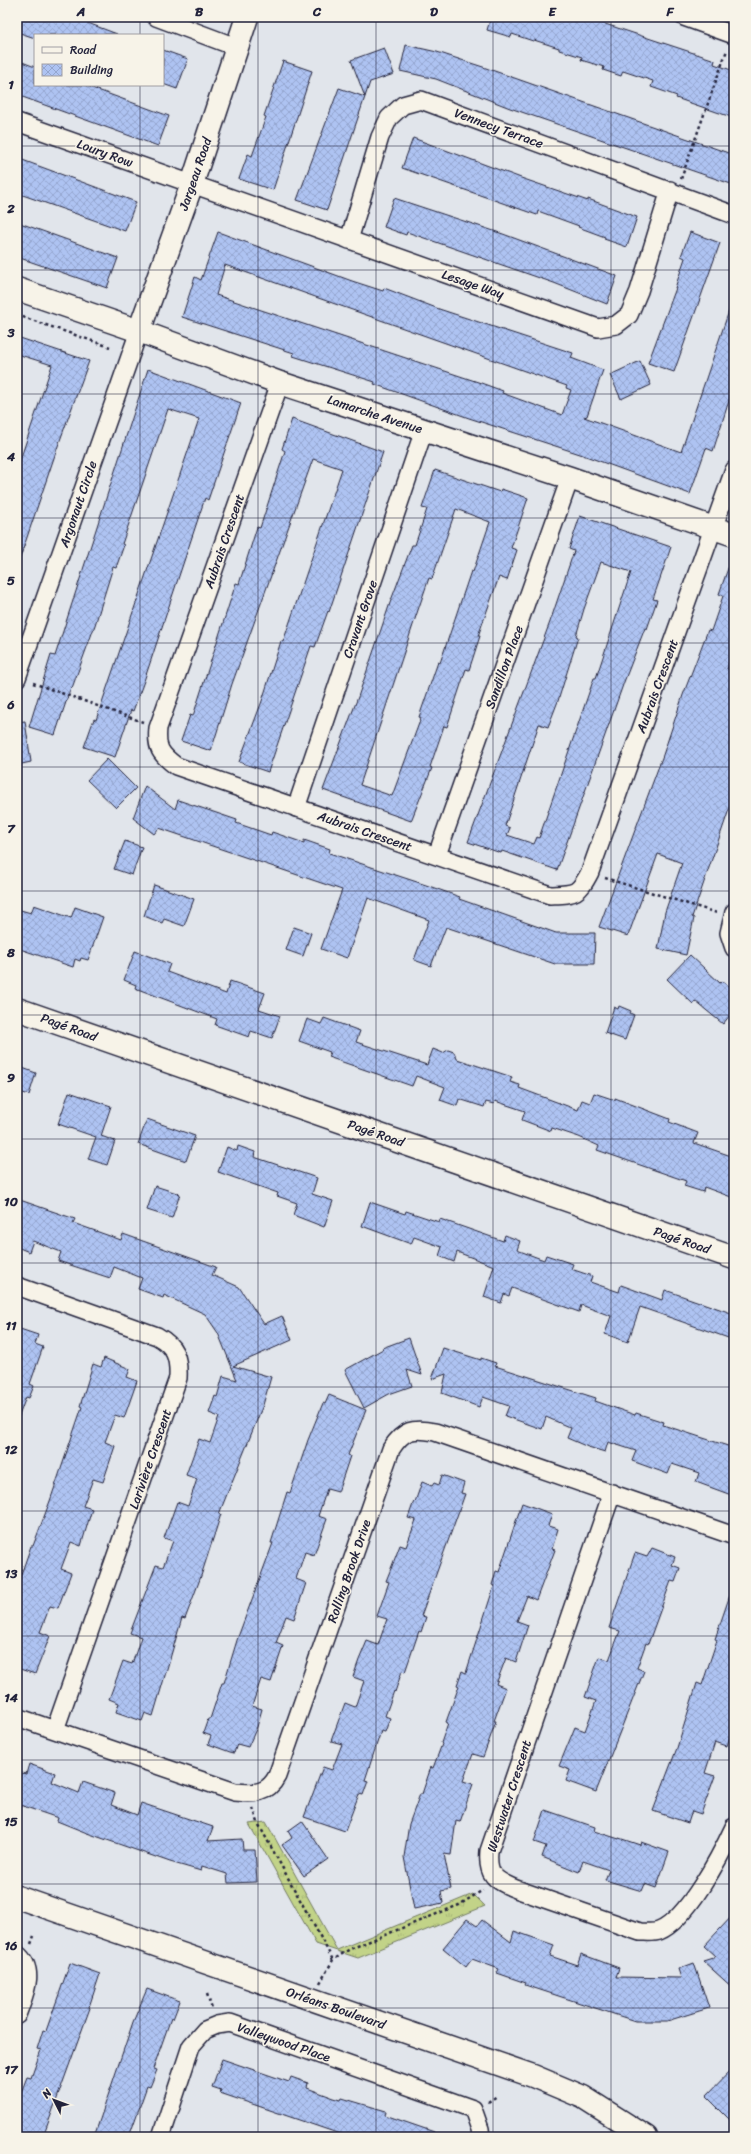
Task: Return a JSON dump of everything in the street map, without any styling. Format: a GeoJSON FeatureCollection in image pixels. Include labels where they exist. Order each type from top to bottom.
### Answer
{"type":"FeatureCollection","features":[{"type":"Feature","properties":{"kind":"street"},"geometry":{"type":"LineString","coordinates":[[156,17],[236,46]]}},
{"type":"Feature","properties":{"kind":"street","name":"Jargeau Road"},"geometry":{"type":"LineString","coordinates":[[139,331],[192,184],[236,46],[248,17]]}},
{"type":"Feature","properties":{"kind":"street"},"geometry":{"type":"LineString","coordinates":[[684,17],[733,35]]}},
{"type":"Feature","properties":{"kind":"street","name":"Vennecy Terrace"},"geometry":{"type":"LineString","coordinates":[[350,240],[380,137],[389,118],[403,105],[421,100],[673,191],[734,215]]}},
{"type":"Feature","properties":{"kind":"street","name":"Loury Row"},"geometry":{"type":"LineString","coordinates":[[17,122],[192,184]]}},
{"type":"Feature","properties":{"kind":"street","name":"Lesage Way"},"geometry":{"type":"LineString","coordinates":[[192,184],[598,328],[616,325],[629,315],[639,291],[673,191]]}},
{"type":"Feature","properties":{"kind":"street","name":"Lamarche Avenue"},"geometry":{"type":"LineString","coordinates":[[17,289],[139,331],[280,383],[570,478],[734,534]]}},
{"type":"Feature","properties":{"kind":"street","name":"Argonaut Circle"},"geometry":{"type":"LineString","coordinates":[[17,678],[139,331]]}},
{"type":"Feature","properties":{"kind":"street","name":"Aubrais Crescent"},"geometry":{"type":"LineString","coordinates":[[280,383],[158,728],[157,741],[162,756],[176,766],[550,895],[572,894],[583,885],[590,872],[734,470]]}},
{"type":"Feature","properties":{"kind":"street","name":"Cravant Grove"},"geometry":{"type":"LineString","coordinates":[[296,808],[424,430]]}},
{"type":"Feature","properties":{"kind":"street","name":"Sandillon Place"},"geometry":{"type":"LineString","coordinates":[[437,855],[570,478]]}},
{"type":"Feature","properties":{"kind":"street"},"geometry":{"type":"LineString","coordinates":[[733,915],[729,933],[734,948]]}},
{"type":"Feature","properties":{"kind":"street","name":"Pagé Road"},"geometry":{"type":"LineString","coordinates":[[17,1009],[734,1258]]}},
{"type":"Feature","properties":{"kind":"street","name":"Larivière Crescent"},"geometry":{"type":"LineString","coordinates":[[17,1286],[157,1336],[168,1342],[176,1353],[179,1364],[178,1378],[55,1730]]}},
{"type":"Feature","properties":{"kind":"street","name":"Rolling Brook Drive"},"geometry":{"type":"LineString","coordinates":[[250,1794],[267,1789],[277,1776],[391,1449],[399,1436],[419,1429],[435,1432],[734,1536]]}},
{"type":"Feature","properties":{"kind":"street","name":"Westwater Crescent"},"geometry":{"type":"LineString","coordinates":[[496,1880],[489,1871],[489,1851],[612,1493]]}},
{"type":"Feature","properties":{"kind":"street"},"geometry":{"type":"LineString","coordinates":[[17,1716],[235,1792],[250,1794]]}},
{"type":"Feature","properties":{"kind":"street"},"geometry":{"type":"LineString","coordinates":[[496,1880],[516,1889],[640,1932],[658,1932],[671,1924],[689,1902],[720,1855],[734,1828]]}},
{"type":"Feature","properties":{"kind":"street","name":"Orléans Boulevard"},"geometry":{"type":"LineString","coordinates":[[17,1897],[533,2076],[583,2097],[646,2137]]}},
{"type":"Feature","properties":{"kind":"street"},"geometry":{"type":"LineString","coordinates":[[17,1954],[24,1959],[29,1973],[28,1985],[17,2015]]}},
{"type":"Feature","properties":{"kind":"street","name":"Valleywood Place"},"geometry":{"type":"LineString","coordinates":[[161,2137],[191,2046],[205,2030],[217,2025],[230,2023],[473,2109],[480,2129],[481,2137]]}},
{"type":"Feature","properties":{"kind":"path"},"geometry":{"type":"LineString","coordinates":[[673,191],[733,35]]}},
{"type":"Feature","properties":{"kind":"path"},"geometry":{"type":"LineString","coordinates":[[17,315],[110,347]]}},
{"type":"Feature","properties":{"kind":"path"},"geometry":{"type":"LineString","coordinates":[[17,678],[158,728]]}},
{"type":"Feature","properties":{"kind":"path"},"geometry":{"type":"LineString","coordinates":[[590,872],[733,915]]}},
{"type":"Feature","properties":{"kind":"path"},"geometry":{"type":"LineString","coordinates":[[250,1794],[259,1825],[333,1960]]}},
{"type":"Feature","properties":{"kind":"path"},"geometry":{"type":"LineString","coordinates":[[312,2000],[333,1960],[350,1949],[459,1905],[496,1880]]}},
{"type":"Feature","properties":{"kind":"green space"},"geometry":{"type":"Polygon","coordinates":[[[266,1822],[337,1950],[473,1894],[485,1906],[358,1958],[316,1944],[249,1824],[266,1822]]]}},
{"type":"Feature","properties":{"kind":"building"},"geometry":{"type":"Polygon","coordinates":[[[17,17],[72,17],[117,34],[34,34],[34,38],[17,32],[17,17]]]}},
{"type":"Feature","properties":{"kind":"building"},"geometry":{"type":"Polygon","coordinates":[[[491,17],[591,17],[590,19],[715,60],[714,64],[734,71],[734,118],[676,98],[677,96],[651,87],[653,81],[623,71],[621,76],[603,70],[604,67],[581,60],[582,57],[559,50],[559,48],[512,34],[511,37],[487,30],[491,17]]]}},
{"type":"Feature","properties":{"kind":"building"},"geometry":{"type":"Polygon","coordinates":[[[406,45],[437,52],[483,67],[734,155],[734,185],[510,108],[436,79],[400,71],[406,45]]]}},
{"type":"Feature","properties":{"kind":"building"},"geometry":{"type":"Polygon","coordinates":[[[384,48],[394,74],[370,82],[365,97],[351,60],[384,48]]]}},
{"type":"Feature","properties":{"kind":"building"},"geometry":{"type":"Polygon","coordinates":[[[164,50],[188,59],[177,89],[164,84],[164,50]]]}},
{"type":"Feature","properties":{"kind":"building"},"geometry":{"type":"Polygon","coordinates":[[[17,60],[34,67],[34,86],[87,86],[169,116],[158,146],[17,95],[17,60]]]}},
{"type":"Feature","properties":{"kind":"building"},"geometry":{"type":"Polygon","coordinates":[[[283,61],[312,71],[273,190],[239,179],[248,154],[252,156],[266,117],[264,116],[283,61]]]}},
{"type":"Feature","properties":{"kind":"building"},"geometry":{"type":"Polygon","coordinates":[[[339,88],[365,97],[327,210],[297,200],[339,88]]]}},
{"type":"Feature","properties":{"kind":"building"},"geometry":{"type":"Polygon","coordinates":[[[413,138],[521,178],[588,201],[588,199],[637,217],[627,247],[604,239],[605,237],[578,227],[579,226],[538,211],[537,215],[402,168],[413,138]]]}},
{"type":"Feature","properties":{"kind":"building"},"geometry":{"type":"Polygon","coordinates":[[[17,158],[136,202],[125,231],[17,193],[17,158]]]}},
{"type":"Feature","properties":{"kind":"building"},"geometry":{"type":"Polygon","coordinates":[[[394,198],[503,234],[617,276],[607,304],[554,283],[407,232],[406,235],[384,227],[394,198]]]}},
{"type":"Feature","properties":{"kind":"building"},"geometry":{"type":"Polygon","coordinates":[[[17,222],[118,258],[107,288],[17,257],[17,222]]]}},
{"type":"Feature","properties":{"kind":"building"},"geometry":{"type":"Polygon","coordinates":[[[218,232],[352,281],[383,291],[384,288],[439,309],[573,353],[571,358],[603,370],[587,416],[584,417],[681,452],[732,302],[734,302],[734,385],[713,451],[706,448],[690,494],[580,454],[469,418],[374,384],[375,382],[293,356],[294,353],[182,317],[195,277],[201,280],[218,232]],[[225,265],[216,295],[481,383],[503,391],[502,393],[562,415],[571,390],[566,388],[567,386],[225,265]]]}},
{"type":"Feature","properties":{"kind":"building"},"geometry":{"type":"Polygon","coordinates":[[[690,232],[720,243],[674,372],[648,363],[676,288],[685,258],[681,256],[690,232]]]}},
{"type":"Feature","properties":{"kind":"building"},"geometry":{"type":"Polygon","coordinates":[[[17,337],[89,361],[59,443],[20,558],[17,557],[17,469],[52,365],[17,354],[17,337]]]}},
{"type":"Feature","properties":{"kind":"building"},"geometry":{"type":"Polygon","coordinates":[[[640,361],[651,385],[621,399],[610,375],[640,361]]]}},
{"type":"Feature","properties":{"kind":"building"},"geometry":{"type":"Polygon","coordinates":[[[148,369],[241,403],[208,500],[205,498],[144,681],[133,711],[131,710],[115,757],[84,747],[94,719],[96,720],[199,419],[168,409],[122,544],[124,545],[116,568],[113,567],[95,625],[72,688],[71,687],[55,735],[29,727],[51,655],[55,656],[148,369]]]}},
{"type":"Feature","properties":{"kind":"building"},"geometry":{"type":"Polygon","coordinates":[[[292,419],[383,452],[329,612],[328,611],[315,647],[311,646],[268,772],[239,762],[262,701],[281,641],[283,642],[342,469],[313,459],[232,684],[211,751],[181,741],[190,715],[193,716],[236,583],[239,584],[257,527],[260,528],[285,451],[282,449],[292,419]]]}},
{"type":"Feature","properties":{"kind":"building"},"geometry":{"type":"Polygon","coordinates":[[[435,470],[500,492],[501,489],[528,498],[511,548],[517,550],[507,580],[499,577],[478,636],[480,636],[469,670],[466,669],[447,727],[444,726],[430,767],[432,768],[411,821],[323,790],[358,697],[390,603],[412,545],[415,545],[427,509],[422,508],[435,470]],[[456,509],[432,579],[429,578],[360,785],[392,796],[421,718],[419,717],[438,662],[440,663],[471,571],[473,572],[490,522],[456,509]]]}},
{"type":"Feature","properties":{"kind":"building"},"geometry":{"type":"Polygon","coordinates":[[[580,516],[671,547],[653,599],[657,600],[647,629],[645,628],[624,682],[557,870],[502,851],[501,853],[468,842],[550,622],[574,551],[569,549],[580,516]],[[601,562],[584,609],[576,636],[578,637],[558,701],[548,727],[539,724],[505,826],[510,828],[507,835],[534,844],[537,837],[539,838],[594,678],[596,678],[631,572],[601,562]]]}},
{"type":"Feature","properties":{"kind":"building"},"geometry":{"type":"Polygon","coordinates":[[[732,557],[734,557],[734,648],[727,669],[734,670],[734,795],[692,917],[694,918],[686,955],[658,949],[665,912],[682,863],[658,854],[628,936],[599,927],[663,755],[683,695],[708,630],[711,631],[723,596],[719,594],[732,557]]]}},
{"type":"Feature","properties":{"kind":"building"},"geometry":{"type":"Polygon","coordinates":[[[25,721],[31,762],[17,765],[17,722],[25,721]]]}},
{"type":"Feature","properties":{"kind":"building"},"geometry":{"type":"Polygon","coordinates":[[[107,759],[136,788],[116,808],[87,780],[107,759]]]}},
{"type":"Feature","properties":{"kind":"building"},"geometry":{"type":"Polygon","coordinates":[[[145,786],[175,809],[178,800],[237,820],[236,823],[271,835],[272,832],[304,843],[304,840],[330,849],[329,853],[426,885],[460,897],[459,899],[556,933],[595,933],[594,964],[555,964],[446,927],[431,966],[414,960],[429,920],[368,898],[347,958],[321,949],[342,890],[159,828],[154,834],[133,818],[145,786]]]}},
{"type":"Feature","properties":{"kind":"building"},"geometry":{"type":"Polygon","coordinates":[[[125,841],[142,847],[132,875],[114,869],[125,841]]]}},
{"type":"Feature","properties":{"kind":"building"},"geometry":{"type":"Polygon","coordinates":[[[154,885],[194,899],[184,926],[164,919],[162,923],[144,916],[154,885]]]}},
{"type":"Feature","properties":{"kind":"building"},"geometry":{"type":"Polygon","coordinates":[[[34,905],[71,918],[75,907],[103,917],[88,960],[81,958],[80,961],[75,959],[73,967],[17,948],[17,909],[31,913],[34,905]]]}},
{"type":"Feature","properties":{"kind":"building"},"geometry":{"type":"Polygon","coordinates":[[[294,927],[311,933],[303,956],[286,950],[294,927]]]}},
{"type":"Feature","properties":{"kind":"building"},"geometry":{"type":"Polygon","coordinates":[[[135,951],[170,964],[167,972],[226,994],[230,981],[265,993],[259,1009],[280,1016],[272,1038],[251,1031],[249,1037],[215,1025],[217,1019],[135,988],[136,985],[124,980],[135,951]]]}},
{"type":"Feature","properties":{"kind":"building"},"geometry":{"type":"Polygon","coordinates":[[[690,955],[720,983],[722,981],[734,991],[734,1010],[723,1024],[695,1001],[693,1004],[667,979],[690,955]]]}},
{"type":"Feature","properties":{"kind":"building"},"geometry":{"type":"Polygon","coordinates":[[[619,1006],[631,1011],[630,1013],[634,1015],[625,1040],[605,1033],[614,1007],[618,1009],[619,1006]]]}},
{"type":"Feature","properties":{"kind":"building"},"geometry":{"type":"Polygon","coordinates":[[[324,1018],[360,1031],[356,1042],[427,1065],[433,1049],[443,1053],[448,1050],[454,1052],[457,1059],[512,1077],[510,1082],[520,1085],[519,1088],[578,1110],[582,1100],[590,1103],[594,1093],[615,1100],[615,1098],[670,1119],[669,1122],[698,1133],[694,1143],[734,1157],[734,1198],[704,1187],[703,1192],[684,1186],[686,1181],[597,1150],[599,1146],[579,1137],[552,1128],[551,1131],[522,1120],[525,1111],[495,1101],[494,1104],[486,1102],[484,1107],[459,1099],[457,1106],[440,1100],[445,1087],[416,1076],[412,1086],[328,1057],[330,1052],[299,1041],[307,1019],[321,1024],[324,1018]]]}},
{"type":"Feature","properties":{"kind":"building"},"geometry":{"type":"Polygon","coordinates":[[[17,1066],[36,1073],[29,1095],[17,1091],[17,1066]]]}},
{"type":"Feature","properties":{"kind":"building"},"geometry":{"type":"Polygon","coordinates":[[[69,1092],[111,1106],[101,1136],[115,1141],[107,1165],[88,1159],[96,1137],[58,1124],[69,1092]]]}},
{"type":"Feature","properties":{"kind":"building"},"geometry":{"type":"Polygon","coordinates":[[[147,1119],[195,1136],[186,1161],[138,1144],[147,1119]]]}},
{"type":"Feature","properties":{"kind":"building"},"geometry":{"type":"Polygon","coordinates":[[[238,1146],[255,1152],[254,1157],[317,1178],[312,1194],[333,1201],[324,1227],[293,1215],[297,1203],[277,1196],[278,1193],[218,1172],[227,1147],[237,1151],[238,1146]]]}},
{"type":"Feature","properties":{"kind":"building"},"geometry":{"type":"Polygon","coordinates":[[[155,1186],[180,1194],[172,1218],[147,1210],[155,1186]]]}},
{"type":"Feature","properties":{"kind":"building"},"geometry":{"type":"Polygon","coordinates":[[[17,1199],[75,1219],[73,1223],[121,1240],[123,1234],[216,1267],[212,1275],[239,1287],[264,1324],[282,1316],[292,1340],[233,1366],[271,1377],[263,1405],[219,1514],[221,1514],[200,1579],[185,1619],[182,1618],[153,1716],[145,1713],[142,1721],[116,1712],[119,1703],[109,1699],[123,1661],[132,1664],[141,1637],[130,1633],[156,1565],[163,1567],[173,1541],[164,1538],[177,1502],[188,1506],[197,1479],[186,1475],[199,1439],[210,1443],[219,1417],[209,1413],[215,1396],[217,1397],[223,1376],[237,1380],[218,1333],[205,1314],[164,1295],[163,1298],[138,1289],[142,1278],[114,1267],[110,1278],[58,1261],[61,1252],[33,1241],[29,1252],[17,1247],[17,1199]]]}},
{"type":"Feature","properties":{"kind":"building"},"geometry":{"type":"Polygon","coordinates":[[[370,1202],[405,1214],[406,1211],[439,1222],[440,1219],[503,1241],[505,1235],[520,1241],[517,1250],[544,1260],[546,1255],[573,1264],[571,1269],[592,1276],[590,1282],[619,1292],[621,1285],[662,1300],[665,1290],[734,1314],[734,1340],[640,1307],[628,1342],[605,1334],[611,1316],[581,1305],[579,1312],[512,1288],[509,1296],[504,1294],[501,1303],[484,1297],[494,1266],[457,1252],[454,1262],[439,1256],[442,1247],[414,1237],[411,1244],[362,1226],[370,1202]]]}},
{"type":"Feature","properties":{"kind":"building"},"geometry":{"type":"Polygon","coordinates":[[[17,1328],[38,1335],[35,1344],[43,1347],[30,1384],[34,1386],[29,1398],[26,1397],[19,1416],[17,1416],[17,1328]]]}},
{"type":"Feature","properties":{"kind":"building"},"geometry":{"type":"Polygon","coordinates":[[[409,1338],[422,1375],[407,1370],[412,1386],[389,1394],[364,1408],[345,1370],[383,1349],[382,1348],[409,1338]]]}},
{"type":"Feature","properties":{"kind":"building"},"geometry":{"type":"Polygon","coordinates":[[[443,1348],[496,1363],[495,1366],[596,1398],[595,1401],[635,1415],[636,1413],[664,1422],[663,1425],[734,1448],[734,1496],[696,1482],[699,1473],[672,1464],[668,1474],[632,1461],[636,1451],[608,1442],[605,1452],[588,1447],[567,1438],[571,1428],[546,1417],[542,1429],[505,1416],[509,1406],[483,1397],[479,1407],[442,1393],[446,1374],[432,1379],[443,1348]]]}},
{"type":"Feature","properties":{"kind":"building"},"geometry":{"type":"Polygon","coordinates":[[[104,1358],[130,1369],[127,1377],[137,1381],[124,1418],[115,1415],[105,1442],[115,1446],[103,1482],[93,1479],[83,1506],[92,1509],[81,1546],[71,1542],[61,1569],[71,1573],[58,1608],[50,1606],[40,1632],[50,1636],[35,1674],[17,1668],[17,1586],[31,1546],[33,1546],[50,1501],[82,1407],[80,1406],[93,1364],[101,1367],[104,1358]]]}},
{"type":"Feature","properties":{"kind":"building"},"geometry":{"type":"Polygon","coordinates":[[[329,1395],[366,1410],[348,1455],[350,1456],[338,1492],[327,1489],[318,1516],[327,1519],[314,1555],[305,1552],[296,1579],[306,1583],[294,1619],[286,1616],[276,1643],[283,1646],[271,1682],[261,1679],[252,1706],[262,1709],[257,1727],[248,1747],[237,1744],[234,1753],[230,1752],[208,1744],[211,1736],[203,1733],[208,1719],[210,1719],[222,1683],[224,1683],[238,1637],[273,1543],[271,1543],[287,1492],[290,1493],[308,1440],[323,1403],[325,1404],[329,1395]]]}},
{"type":"Feature","properties":{"kind":"building"},"geometry":{"type":"Polygon","coordinates":[[[442,1475],[464,1483],[461,1493],[465,1494],[421,1616],[426,1617],[421,1632],[419,1631],[405,1672],[402,1671],[385,1716],[390,1718],[385,1732],[381,1731],[365,1780],[368,1781],[363,1795],[359,1794],[345,1831],[304,1817],[323,1767],[332,1770],[342,1744],[331,1741],[345,1703],[355,1707],[364,1681],[353,1677],[367,1641],[378,1645],[387,1619],[377,1616],[389,1582],[386,1581],[400,1545],[406,1547],[416,1520],[408,1518],[414,1501],[415,1502],[422,1482],[432,1486],[434,1483],[439,1485],[442,1475]]]}},
{"type":"Feature","properties":{"kind":"building"},"geometry":{"type":"Polygon","coordinates":[[[522,1503],[552,1514],[548,1526],[558,1529],[552,1549],[555,1550],[536,1600],[527,1596],[517,1621],[528,1625],[516,1662],[506,1658],[496,1684],[506,1688],[483,1757],[473,1754],[463,1781],[473,1784],[460,1822],[456,1821],[451,1855],[444,1854],[451,1889],[441,1891],[443,1903],[414,1909],[404,1857],[409,1824],[420,1794],[422,1794],[431,1767],[433,1768],[442,1744],[441,1743],[448,1723],[446,1722],[459,1686],[457,1685],[462,1671],[466,1673],[494,1586],[492,1585],[496,1571],[499,1572],[522,1503]]]}},
{"type":"Feature","properties":{"kind":"building"},"geometry":{"type":"Polygon","coordinates":[[[652,1548],[675,1557],[672,1565],[680,1568],[675,1582],[671,1581],[648,1644],[646,1643],[637,1668],[644,1671],[596,1792],[566,1781],[570,1770],[559,1766],[575,1727],[585,1731],[596,1701],[585,1697],[599,1657],[609,1660],[620,1631],[609,1628],[635,1553],[647,1557],[652,1548]]]}},
{"type":"Feature","properties":{"kind":"building"},"geometry":{"type":"Polygon","coordinates":[[[732,1589],[734,1590],[734,1723],[727,1746],[715,1742],[705,1773],[715,1776],[701,1814],[692,1811],[688,1823],[653,1811],[677,1748],[697,1683],[702,1685],[717,1640],[715,1639],[732,1589]]]}},
{"type":"Feature","properties":{"kind":"building"},"geometry":{"type":"Polygon","coordinates":[[[29,1764],[55,1773],[52,1782],[79,1793],[83,1782],[115,1793],[111,1805],[137,1815],[141,1803],[213,1827],[208,1841],[242,1839],[243,1850],[255,1850],[257,1882],[228,1883],[227,1874],[202,1866],[201,1871],[170,1862],[87,1833],[57,1821],[58,1818],[17,1804],[17,1776],[20,1777],[22,1773],[26,1774],[29,1764]]]}},
{"type":"Feature","properties":{"kind":"building"},"geometry":{"type":"Polygon","coordinates":[[[545,1810],[595,1827],[594,1831],[640,1845],[641,1842],[669,1852],[656,1888],[645,1884],[642,1891],[605,1880],[609,1870],[583,1861],[579,1872],[542,1857],[546,1846],[534,1842],[545,1810]]]}},
{"type":"Feature","properties":{"kind":"building"},"geometry":{"type":"Polygon","coordinates":[[[302,1821],[328,1859],[304,1876],[282,1845],[292,1838],[288,1831],[302,1821]]]}},
{"type":"Feature","properties":{"kind":"building"},"geometry":{"type":"Polygon","coordinates":[[[734,1914],[734,1989],[703,1961],[716,1957],[704,1946],[734,1914]]]}},
{"type":"Feature","properties":{"kind":"building"},"geometry":{"type":"Polygon","coordinates":[[[467,1919],[477,1926],[482,1920],[511,1942],[514,1931],[554,1945],[550,1956],[577,1965],[581,1954],[619,1968],[616,1977],[681,1978],[678,1969],[694,1963],[709,2008],[667,2021],[635,2021],[525,1985],[526,1983],[497,1973],[499,1969],[472,1959],[466,1967],[443,1948],[467,1919]]]}},
{"type":"Feature","properties":{"kind":"building"},"geometry":{"type":"Polygon","coordinates":[[[70,1963],[100,1974],[89,2007],[90,2008],[43,2137],[17,2137],[17,2107],[20,2095],[27,2077],[31,2078],[41,2050],[37,2049],[43,2030],[46,2031],[70,1963]]]}},
{"type":"Feature","properties":{"kind":"building"},"geometry":{"type":"Polygon","coordinates":[[[147,1989],[180,2001],[173,2019],[171,2018],[153,2069],[157,2070],[150,2087],[147,2086],[129,2137],[94,2137],[133,2022],[147,1989]]]}},
{"type":"Feature","properties":{"kind":"building"},"geometry":{"type":"Polygon","coordinates":[[[222,2059],[289,2082],[291,2077],[308,2083],[307,2088],[334,2098],[341,2100],[342,2098],[386,2111],[385,2115],[443,2135],[443,2137],[349,2137],[220,2093],[221,2090],[212,2087],[222,2059]]]}},
{"type":"Feature","properties":{"kind":"building"},"geometry":{"type":"Polygon","coordinates":[[[734,2067],[734,2124],[706,2096],[734,2067]]]}}]}
